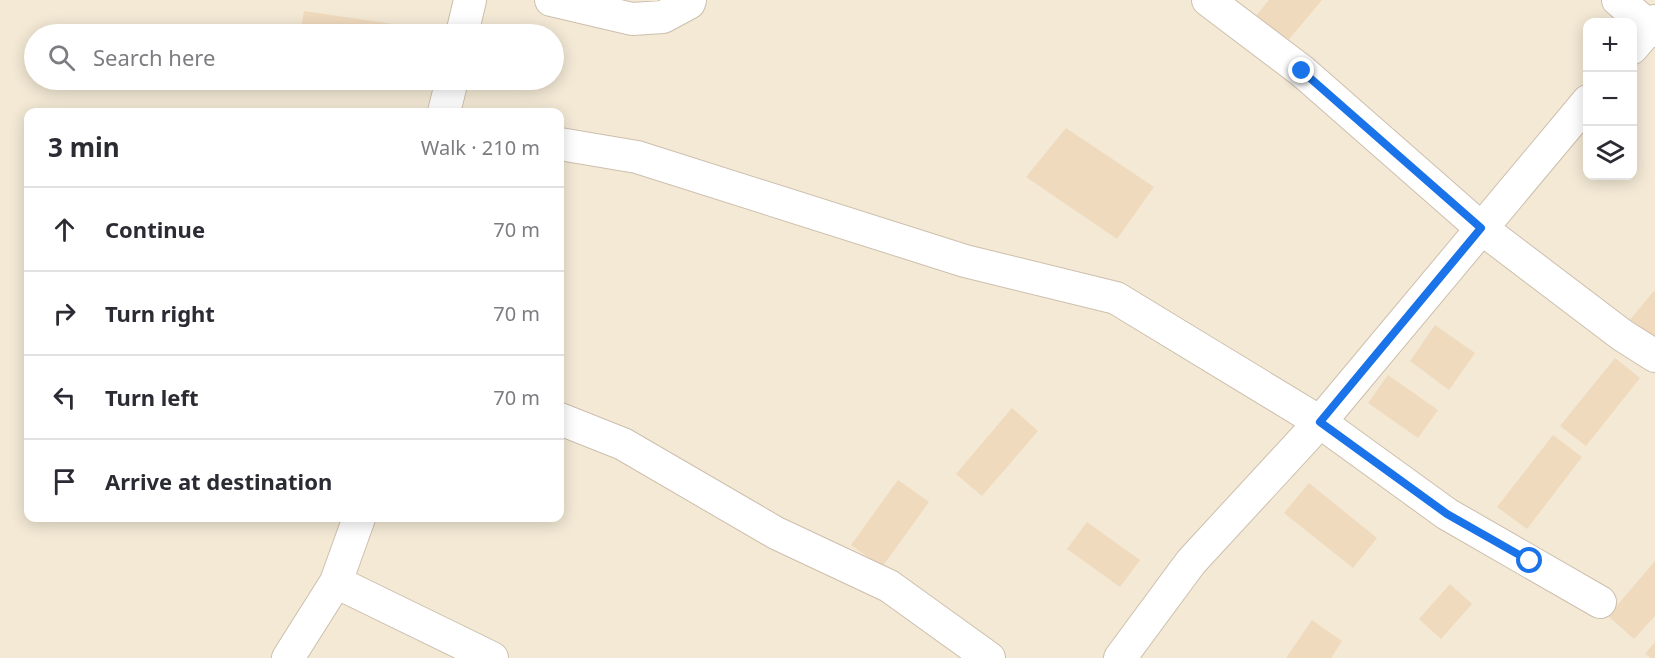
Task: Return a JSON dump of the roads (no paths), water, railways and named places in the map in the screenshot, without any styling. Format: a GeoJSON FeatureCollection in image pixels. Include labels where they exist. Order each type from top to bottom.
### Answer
{"type":"FeatureCollection","features":[{"type":"Feature","properties":{"kind":"street"},"geometry":{"type":"LineString","coordinates":[[464,24],[470,0]]}},
{"type":"Feature","properties":{"kind":"street"},"geometry":{"type":"LineString","coordinates":[[551,0],[632,19],[663,17],[689,3],[690,0]]}},
{"type":"Feature","properties":{"kind":"street"},"geometry":{"type":"LineString","coordinates":[[1208,0],[1302,71],[1481,228],[1622,335],[1655,356]]}},
{"type":"Feature","properties":{"kind":"street"},"geometry":{"type":"LineString","coordinates":[[1618,0],[1648,31]]}},
{"type":"Feature","properties":{"kind":"street"},"geometry":{"type":"LineString","coordinates":[[445,108],[450,90]]}},
{"type":"Feature","properties":{"kind":"street"},"geometry":{"type":"LineString","coordinates":[[1120,658],[1191,562],[1320,422],[1583,106]]}},
{"type":"Feature","properties":{"kind":"street"},"geometry":{"type":"LineString","coordinates":[[564,145],[637,157],[965,261],[1116,298],[1320,422],[1447,514],[1600,602]]}},
{"type":"Feature","properties":{"kind":"street"},"geometry":{"type":"LineString","coordinates":[[564,421],[623,444],[776,533],[890,586],[989,658]]}},
{"type":"Feature","properties":{"kind":"street"},"geometry":{"type":"LineString","coordinates":[[288,658],[336,582],[358,522]]}},
{"type":"Feature","properties":{"kind":"street"},"geometry":{"type":"LineString","coordinates":[[336,582],[492,658]]}}]}
